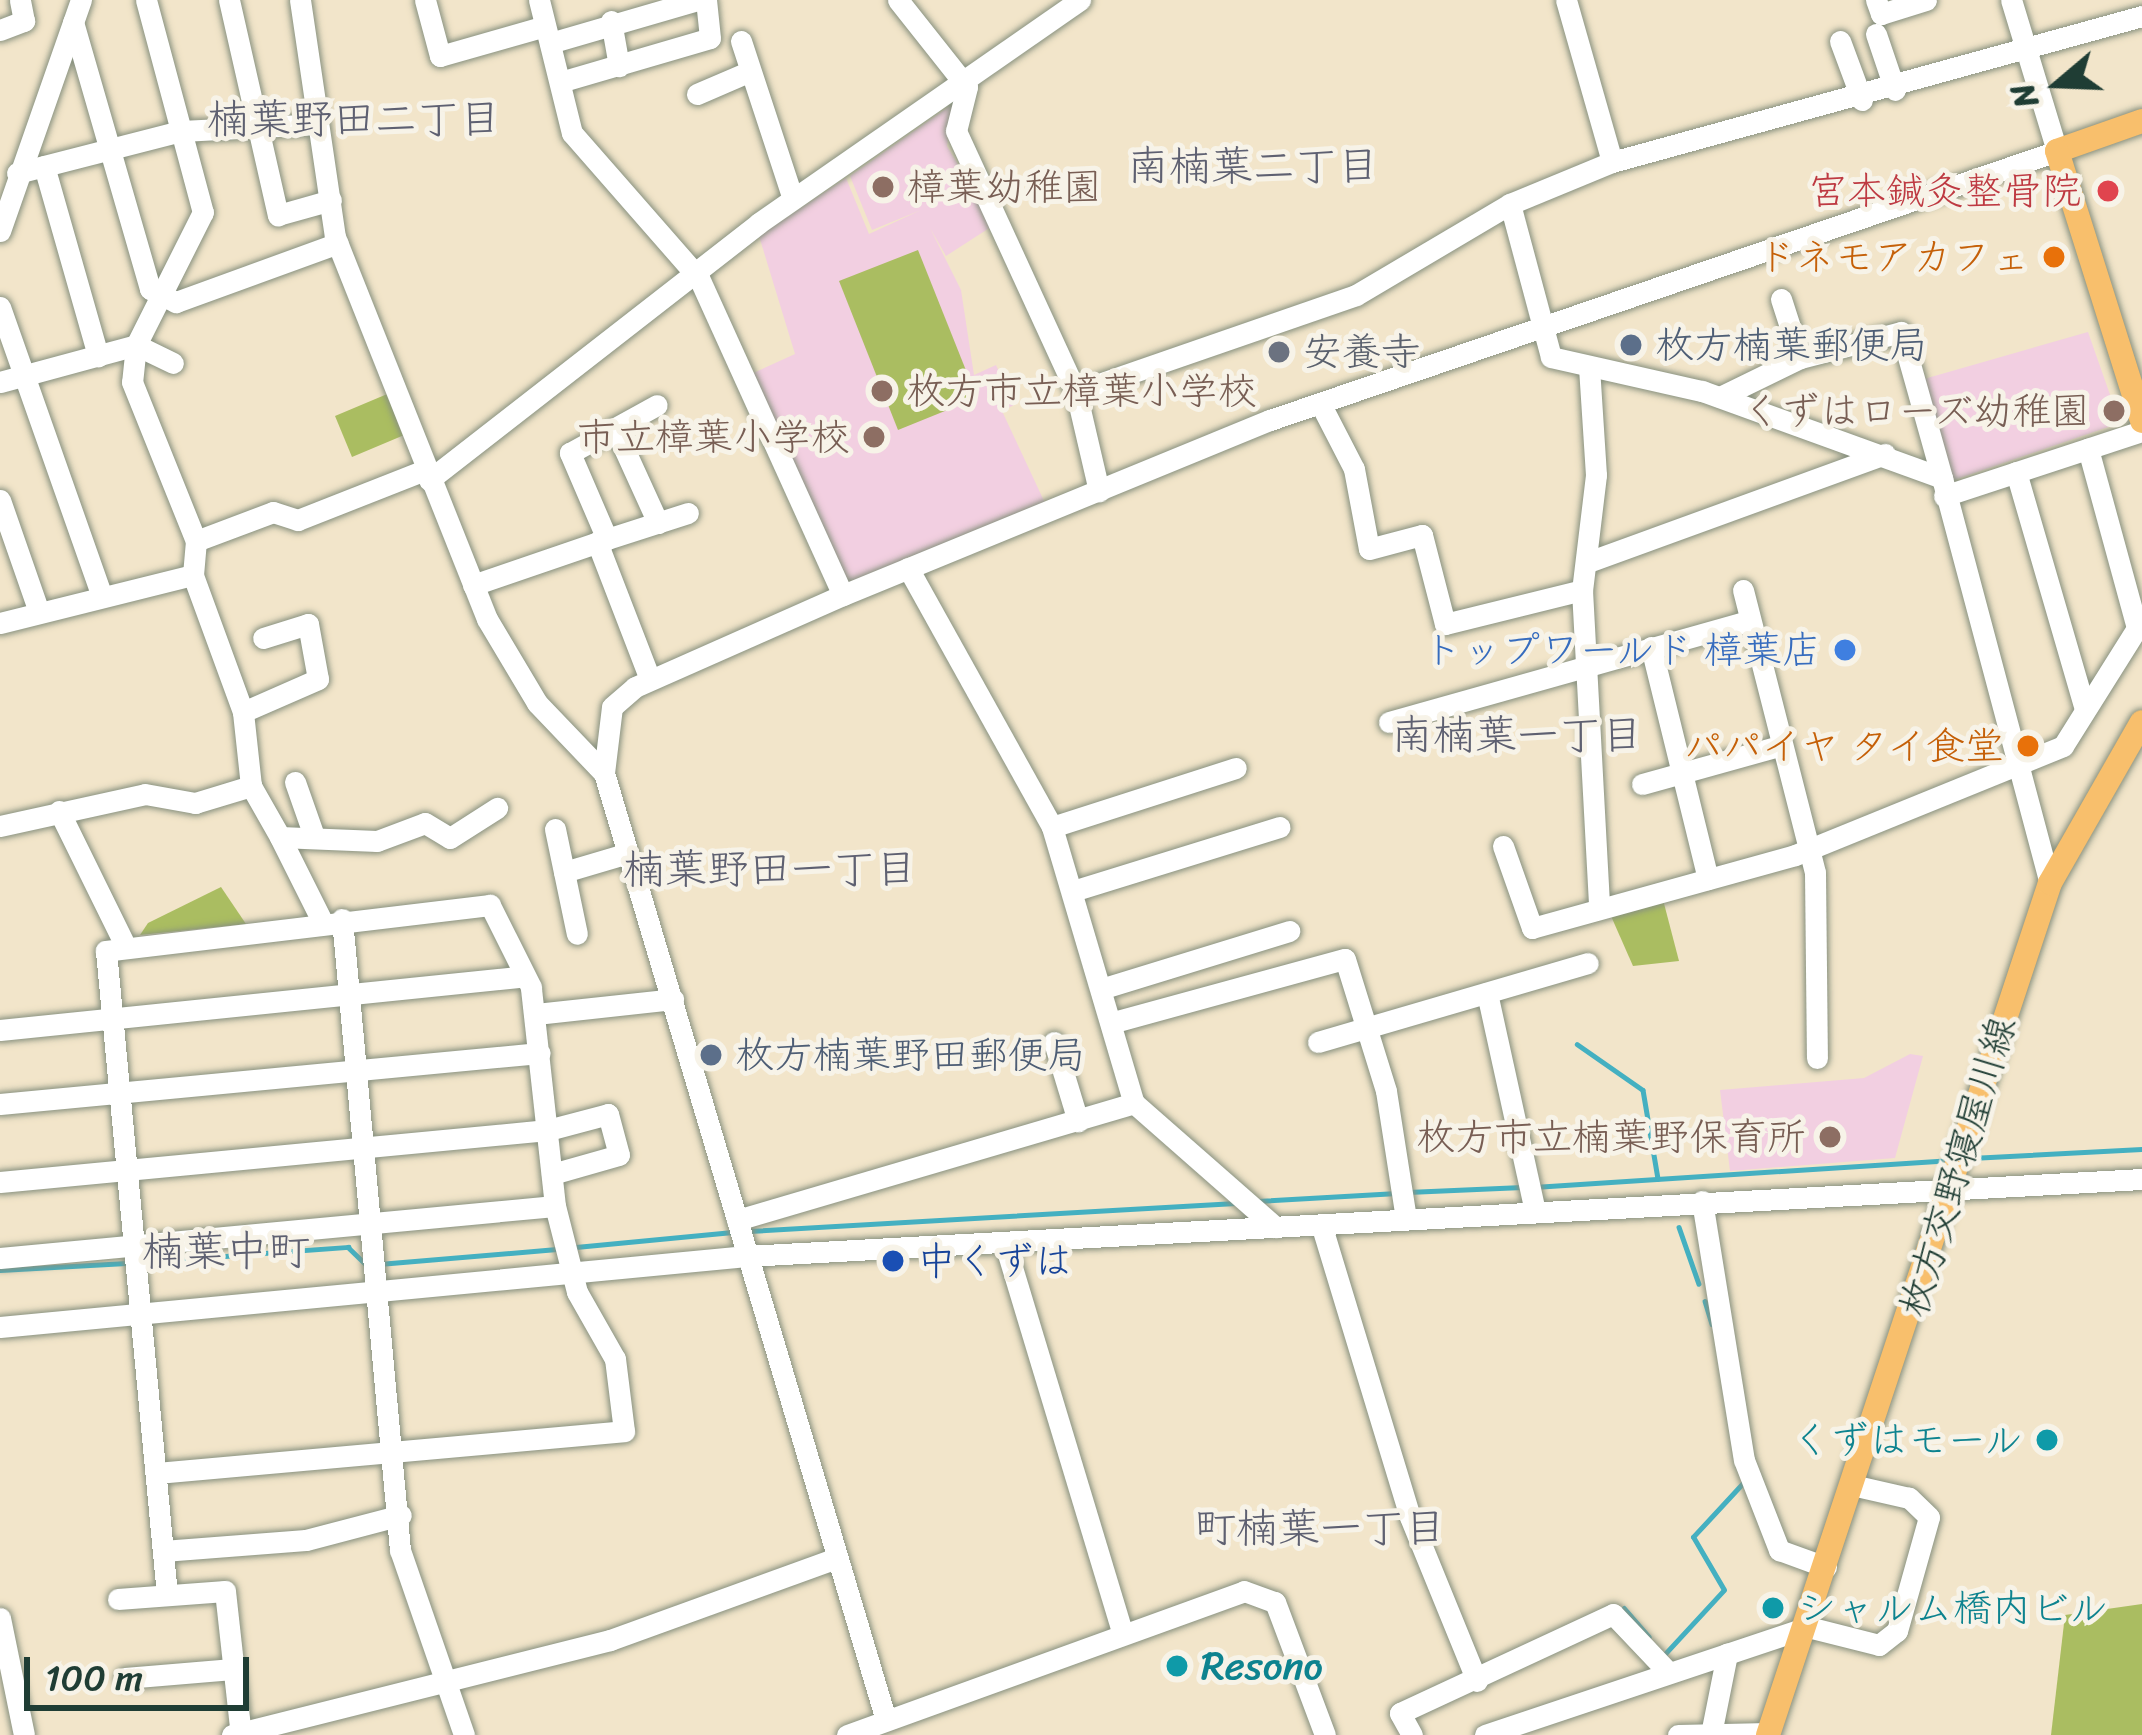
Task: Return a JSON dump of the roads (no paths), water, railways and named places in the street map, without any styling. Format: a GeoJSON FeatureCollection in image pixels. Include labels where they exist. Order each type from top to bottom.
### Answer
{"type":"FeatureCollection","features":[{"type":"Feature","properties":{"kind":"main road"},"geometry":{"type":"LineString","coordinates":[[2142,121],[2057,151],[2142,422]]}},
{"type":"Feature","properties":{"kind":"main road","name":"枚方交野寝屋川線"},"geometry":{"type":"LineString","coordinates":[[1774,1734],[2050,883],[2142,722]]}},
{"type":"Feature","properties":{"kind":"street"},"geometry":{"type":"LineString","coordinates":[[0,30],[24,21],[20,0]]}},
{"type":"Feature","properties":{"kind":"street"},"geometry":{"type":"LineString","coordinates":[[0,231],[81,0]]}},
{"type":"Feature","properties":{"kind":"street"},"geometry":{"type":"LineString","coordinates":[[146,0],[203,212],[136,345],[132,382],[196,542],[193,575],[243,712],[251,786],[332,920],[350,994],[400,1550],[464,1735]]}},
{"type":"Feature","properties":{"kind":"street"},"geometry":{"type":"LineString","coordinates":[[229,0],[278,215],[331,200]]}},
{"type":"Feature","properties":{"kind":"street"},"geometry":{"type":"LineString","coordinates":[[425,0],[440,56],[702,0],[710,38],[560,82]]}},
{"type":"Feature","properties":{"kind":"street"},"geometry":{"type":"LineString","coordinates":[[539,0],[583,154],[699,278],[843,595]]}},
{"type":"Feature","properties":{"kind":"street"},"geometry":{"type":"LineString","coordinates":[[898,0],[968,87],[962,150],[1076,392],[1099,491]]}},
{"type":"Feature","properties":{"kind":"street"},"geometry":{"type":"LineString","coordinates":[[196,542],[273,512],[298,520],[427,475],[699,278],[793,199],[968,87],[1080,0]]}},
{"type":"Feature","properties":{"kind":"street"},"geometry":{"type":"LineString","coordinates":[[1566,0],[1612,162]]}},
{"type":"Feature","properties":{"kind":"street"},"geometry":{"type":"LineString","coordinates":[[1876,0],[1881,14],[1925,0]]}},
{"type":"Feature","properties":{"kind":"street"},"geometry":{"type":"LineString","coordinates":[[885,1717],[604,773],[612,707],[650,679],[843,595],[1320,403],[2057,151],[2012,0]]}},
{"type":"Feature","properties":{"kind":"street"},"geometry":{"type":"LineString","coordinates":[[302,1],[338,243],[427,475],[472,585],[537,704],[604,773]]}},
{"type":"Feature","properties":{"kind":"street"},"geometry":{"type":"LineString","coordinates":[[1076,392],[1356,295],[1510,203],[1612,162],[1862,100],[2142,16]]}},
{"type":"Feature","properties":{"kind":"street"},"geometry":{"type":"LineString","coordinates":[[611,21],[619,66]]}},
{"type":"Feature","properties":{"kind":"street"},"geometry":{"type":"LineString","coordinates":[[73,22],[150,289],[176,302],[338,243]]}},
{"type":"Feature","properties":{"kind":"street"},"geometry":{"type":"LineString","coordinates":[[1876,34],[1894,90]]}},
{"type":"Feature","properties":{"kind":"street"},"geometry":{"type":"LineString","coordinates":[[741,41],[793,199]]}},
{"type":"Feature","properties":{"kind":"street"},"geometry":{"type":"LineString","coordinates":[[1840,41],[1862,100]]}},
{"type":"Feature","properties":{"kind":"street"},"geometry":{"type":"LineString","coordinates":[[697,94],[748,72]]}},
{"type":"Feature","properties":{"kind":"street"},"geometry":{"type":"LineString","coordinates":[[17,173],[182,131],[317,124]]}},
{"type":"Feature","properties":{"kind":"street"},"geometry":{"type":"LineString","coordinates":[[44,166],[98,356]]}},
{"type":"Feature","properties":{"kind":"street"},"geometry":{"type":"LineString","coordinates":[[1510,203],[1551,357],[1720,397],[1885,454],[1943,487],[2016,472],[2142,431]]}},
{"type":"Feature","properties":{"kind":"street"},"geometry":{"type":"LineString","coordinates":[[1781,299],[1800,358]]}},
{"type":"Feature","properties":{"kind":"street"},"geometry":{"type":"LineString","coordinates":[[0,307],[102,597]]}},
{"type":"Feature","properties":{"kind":"street"},"geometry":{"type":"LineString","coordinates":[[1720,397],[1800,358],[1901,332],[2050,883]]}},
{"type":"Feature","properties":{"kind":"street"},"geometry":{"type":"LineString","coordinates":[[0,382],[136,345],[173,364]]}},
{"type":"Feature","properties":{"kind":"street"},"geometry":{"type":"LineString","coordinates":[[1589,367],[1588,562],[1582,590],[1599,909]]}},
{"type":"Feature","properties":{"kind":"street"},"geometry":{"type":"LineString","coordinates":[[1320,403],[1354,469],[1370,549],[1422,535],[1445,624],[1582,590]]}},
{"type":"Feature","properties":{"kind":"street"},"geometry":{"type":"LineString","coordinates":[[650,679],[570,452],[617,433],[657,405]]}},
{"type":"Feature","properties":{"kind":"street"},"geometry":{"type":"LineString","coordinates":[[617,433],[658,523]]}},
{"type":"Feature","properties":{"kind":"street"},"geometry":{"type":"LineString","coordinates":[[1503,846],[1532,928],[1708,879],[2063,746],[2137,628],[2088,448]]}},
{"type":"Feature","properties":{"kind":"street"},"geometry":{"type":"LineString","coordinates":[[1588,562],[1885,454]]}},
{"type":"Feature","properties":{"kind":"street"},"geometry":{"type":"LineString","coordinates":[[2016,472],[2085,709]]}},
{"type":"Feature","properties":{"kind":"street"},"geometry":{"type":"LineString","coordinates":[[0,500],[39,612]]}},
{"type":"Feature","properties":{"kind":"street"},"geometry":{"type":"LineString","coordinates":[[472,585],[688,513]]}},
{"type":"Feature","properties":{"kind":"street"},"geometry":{"type":"LineString","coordinates":[[908,568],[1052,827],[1076,890],[1134,1102],[1275,1227]]}},
{"type":"Feature","properties":{"kind":"street"},"geometry":{"type":"LineString","coordinates":[[0,622],[193,575]]}},
{"type":"Feature","properties":{"kind":"street"},"geometry":{"type":"LineString","coordinates":[[1743,590],[1822,922],[1817,1058]]}},
{"type":"Feature","properties":{"kind":"street"},"geometry":{"type":"LineString","coordinates":[[1389,722],[1749,621]]}},
{"type":"Feature","properties":{"kind":"street"},"geometry":{"type":"LineString","coordinates":[[243,712],[318,679],[308,624],[263,638]]}},
{"type":"Feature","properties":{"kind":"street"},"geometry":{"type":"LineString","coordinates":[[1651,647],[1708,879]]}},
{"type":"Feature","properties":{"kind":"street"},"geometry":{"type":"LineString","coordinates":[[1642,784],[1780,746]]}},
{"type":"Feature","properties":{"kind":"street"},"geometry":{"type":"LineString","coordinates":[[1052,827],[1237,768]]}},
{"type":"Feature","properties":{"kind":"street"},"geometry":{"type":"LineString","coordinates":[[295,782],[313,833]]}},
{"type":"Feature","properties":{"kind":"street"},"geometry":{"type":"LineString","coordinates":[[0,826],[145,794],[195,803],[251,786]]}},
{"type":"Feature","properties":{"kind":"street"},"geometry":{"type":"LineString","coordinates":[[280,837],[313,833],[377,841],[425,823],[450,838],[497,808]]}},
{"type":"Feature","properties":{"kind":"street"},"geometry":{"type":"LineString","coordinates":[[59,811],[123,941]]}},
{"type":"Feature","properties":{"kind":"street"},"geometry":{"type":"LineString","coordinates":[[1076,890],[1280,827]]}},
{"type":"Feature","properties":{"kind":"street"},"geometry":{"type":"LineString","coordinates":[[555,830],[577,934]]}},
{"type":"Feature","properties":{"kind":"street"},"geometry":{"type":"LineString","coordinates":[[564,872],[628,853]]}},
{"type":"Feature","properties":{"kind":"street"},"geometry":{"type":"LineString","coordinates":[[156,1473],[624,1431],[615,1359],[573,1272],[555,1206],[536,1014],[490,905],[123,941],[106,951],[167,1595]]}},
{"type":"Feature","properties":{"kind":"street"},"geometry":{"type":"LineString","coordinates":[[1104,988],[1289,931]]}},
{"type":"Feature","properties":{"kind":"street"},"geometry":{"type":"LineString","coordinates":[[1213,955],[1223,992]]}},
{"type":"Feature","properties":{"kind":"street"},"geometry":{"type":"LineString","coordinates":[[1114,1022],[1345,958],[1366,1028],[1406,1219]]}},
{"type":"Feature","properties":{"kind":"street"},"geometry":{"type":"LineString","coordinates":[[1318,1042],[1588,963]]}},
{"type":"Feature","properties":{"kind":"street"},"geometry":{"type":"LineString","coordinates":[[0,1030],[518,977]]}},
{"type":"Feature","properties":{"kind":"street"},"geometry":{"type":"LineString","coordinates":[[1487,993],[1534,1212]]}},
{"type":"Feature","properties":{"kind":"street"},"geometry":{"type":"LineString","coordinates":[[536,1014],[673,999]]}},
{"type":"Feature","properties":{"kind":"street"},"geometry":{"type":"LineString","coordinates":[[1054,1042],[1078,1121]]}},
{"type":"Feature","properties":{"kind":"street"},"geometry":{"type":"LineString","coordinates":[[0,1104],[540,1054]]}},
{"type":"Feature","properties":{"kind":"street"},"geometry":{"type":"LineString","coordinates":[[737,1220],[1134,1102]]}},
{"type":"Feature","properties":{"kind":"street"},"geometry":{"type":"LineString","coordinates":[[0,1182],[548,1130],[608,1114],[619,1155],[552,1174]]}},
{"type":"Feature","properties":{"kind":"street"},"geometry":{"type":"LineString","coordinates":[[0,1327],[140,1310],[748,1256],[1954,1183],[2142,1179]]}},
{"type":"Feature","properties":{"kind":"street"},"geometry":{"type":"LineString","coordinates":[[1702,1201],[1744,1460],[1780,1550],[1826,1568]]}},
{"type":"Feature","properties":{"kind":"street"},"geometry":{"type":"LineString","coordinates":[[0,1258],[555,1206]]}},
{"type":"Feature","properties":{"kind":"street"},"geometry":{"type":"LineString","coordinates":[[1321,1224],[1410,1516],[1477,1681]]}},
{"type":"Feature","properties":{"kind":"street"},"geometry":{"type":"LineString","coordinates":[[1005,1244],[1122,1632]]}},
{"type":"Feature","properties":{"kind":"street"},"geometry":{"type":"LineString","coordinates":[[1498,1733],[1808,1627],[1879,1645],[1898,1631],[1930,1517],[1909,1498],[1856,1486]]}},
{"type":"Feature","properties":{"kind":"street"},"geometry":{"type":"LineString","coordinates":[[163,1552],[306,1540],[400,1515]]}},
{"type":"Feature","properties":{"kind":"street"},"geometry":{"type":"LineString","coordinates":[[118,1599],[225,1591],[238,1734],[448,1687],[711,1610],[837,1558]]}},
{"type":"Feature","properties":{"kind":"street"},"geometry":{"type":"LineString","coordinates":[[847,1735],[1122,1632],[1261,1591],[1325,1735]]}},
{"type":"Feature","properties":{"kind":"street"},"geometry":{"type":"LineString","coordinates":[[1412,1735],[1400,1713],[1612,1614],[1669,1673]]}},
{"type":"Feature","properties":{"kind":"street"},"geometry":{"type":"LineString","coordinates":[[0,1618],[24,1735]]}},
{"type":"Feature","properties":{"kind":"street"},"geometry":{"type":"LineString","coordinates":[[1711,1734],[1727,1654]]}},
{"type":"Feature","properties":{"kind":"street"},"geometry":{"type":"LineString","coordinates":[[125,1678],[233,1669]]}},
{"type":"Feature","properties":{"kind":"street"},"geometry":{"type":"LineString","coordinates":[[1678,1735],[1774,1734]]}},
{"type":"Feature","properties":{"kind":"waterway"},"geometry":{"type":"LineString","coordinates":[[1577,1044],[1643,1090],[1658,1179]]}},
{"type":"Feature","properties":{"kind":"waterway"},"geometry":{"type":"LineString","coordinates":[[1971,1158],[2142,1149]]}},
{"type":"Feature","properties":{"kind":"waterway"},"geometry":{"type":"LineString","coordinates":[[1534,1187],[1948,1160]]}},
{"type":"Feature","properties":{"kind":"waterway"},"geometry":{"type":"LineString","coordinates":[[1408,1192],[1522,1187]]}},
{"type":"Feature","properties":{"kind":"waterway"},"geometry":{"type":"LineString","coordinates":[[1258,1201],[1397,1193]]}},
{"type":"Feature","properties":{"kind":"waterway"},"geometry":{"type":"LineString","coordinates":[[749,1231],[1235,1203]]}},
{"type":"Feature","properties":{"kind":"waterway"},"geometry":{"type":"LineString","coordinates":[[1679,1227],[1699,1284]]}},
{"type":"Feature","properties":{"kind":"waterway"},"geometry":{"type":"LineString","coordinates":[[576,1247],[732,1232]]}},
{"type":"Feature","properties":{"kind":"waterway"},"geometry":{"type":"LineString","coordinates":[[143,1262],[348,1247],[368,1266]]}},
{"type":"Feature","properties":{"kind":"waterway"},"geometry":{"type":"LineString","coordinates":[[379,1264],[559,1249]]}},
{"type":"Feature","properties":{"kind":"waterway"},"geometry":{"type":"LineString","coordinates":[[0,1270],[126,1263]]}},
{"type":"Feature","properties":{"kind":"waterway"},"geometry":{"type":"LineString","coordinates":[[1705,1301],[1712,1324]]}},
{"type":"Feature","properties":{"kind":"waterway"},"geometry":{"type":"LineString","coordinates":[[1664,1655],[1724,1590],[1693,1537],[1744,1482]]}},
{"type":"Feature","properties":{"kind":"waterway"},"geometry":{"type":"LineString","coordinates":[[1624,1608],[1649,1637]]}},
{"type":"Feature","properties":{"kind":"place","name":"樟葉幼稚園"},"geometry":{"type":"Point","coordinates":[883,187]}},
{"type":"Feature","properties":{"kind":"place","name":"宮本鍼灸整骨院"},"geometry":{"type":"Point","coordinates":[2108,191]}},
{"type":"Feature","properties":{"kind":"place","name":"ドネモアカフェ"},"geometry":{"type":"Point","coordinates":[2054,257]}},
{"type":"Feature","properties":{"kind":"place","name":"枚方楠葉郵便局"},"geometry":{"type":"Point","coordinates":[1631,345]}},
{"type":"Feature","properties":{"kind":"place","name":"安養寺"},"geometry":{"type":"Point","coordinates":[1279,352]}},
{"type":"Feature","properties":{"kind":"place","name":"枚方市立樟葉小学校"},"geometry":{"type":"Point","coordinates":[882,391]}},
{"type":"Feature","properties":{"kind":"place","name":"くずはローズ幼稚園"},"geometry":{"type":"Point","coordinates":[2114,411]}},
{"type":"Feature","properties":{"kind":"place","name":"市立樟葉小学校"},"geometry":{"type":"Point","coordinates":[874,437]}},
{"type":"Feature","properties":{"kind":"place","name":"トップワールド 樟葉店"},"geometry":{"type":"Point","coordinates":[1845,650]}},
{"type":"Feature","properties":{"kind":"place","name":"パパイヤ タイ食堂"},"geometry":{"type":"Point","coordinates":[2028,746]}},
{"type":"Feature","properties":{"kind":"place","name":"枚方楠葉野田郵便局"},"geometry":{"type":"Point","coordinates":[711,1055]}},
{"type":"Feature","properties":{"kind":"place","name":"枚方市立楠葉野保育所"},"geometry":{"type":"Point","coordinates":[1830,1137]}},
{"type":"Feature","properties":{"kind":"place","name":"中くずは"},"geometry":{"type":"Point","coordinates":[893,1261]}},
{"type":"Feature","properties":{"kind":"place","name":"くずはモール"},"geometry":{"type":"Point","coordinates":[2047,1440]}},
{"type":"Feature","properties":{"kind":"place","name":"シャルム橋内ビル"},"geometry":{"type":"Point","coordinates":[1773,1608]}},
{"type":"Feature","properties":{"kind":"place","name":"Resono"},"geometry":{"type":"Point","coordinates":[1177,1666]}},
{"type":"Feature","properties":{"kind":"district","name":"楠葉野田二丁目"},"geometry":{"type":"Point","coordinates":[354,119]}},
{"type":"Feature","properties":{"kind":"district","name":"南楠葉二丁目"},"geometry":{"type":"Point","coordinates":[1253,166]}},
{"type":"Feature","properties":{"kind":"district","name":"南楠葉一丁目"},"geometry":{"type":"Point","coordinates":[1517,735]}},
{"type":"Feature","properties":{"kind":"district","name":"楠葉野田一丁目"},"geometry":{"type":"Point","coordinates":[770,869]}},
{"type":"Feature","properties":{"kind":"district","name":"楠葉中町"},"geometry":{"type":"Point","coordinates":[226,1251]}},
{"type":"Feature","properties":{"kind":"district","name":"町楠葉一丁目"},"geometry":{"type":"Point","coordinates":[1320,1528]}}]}
